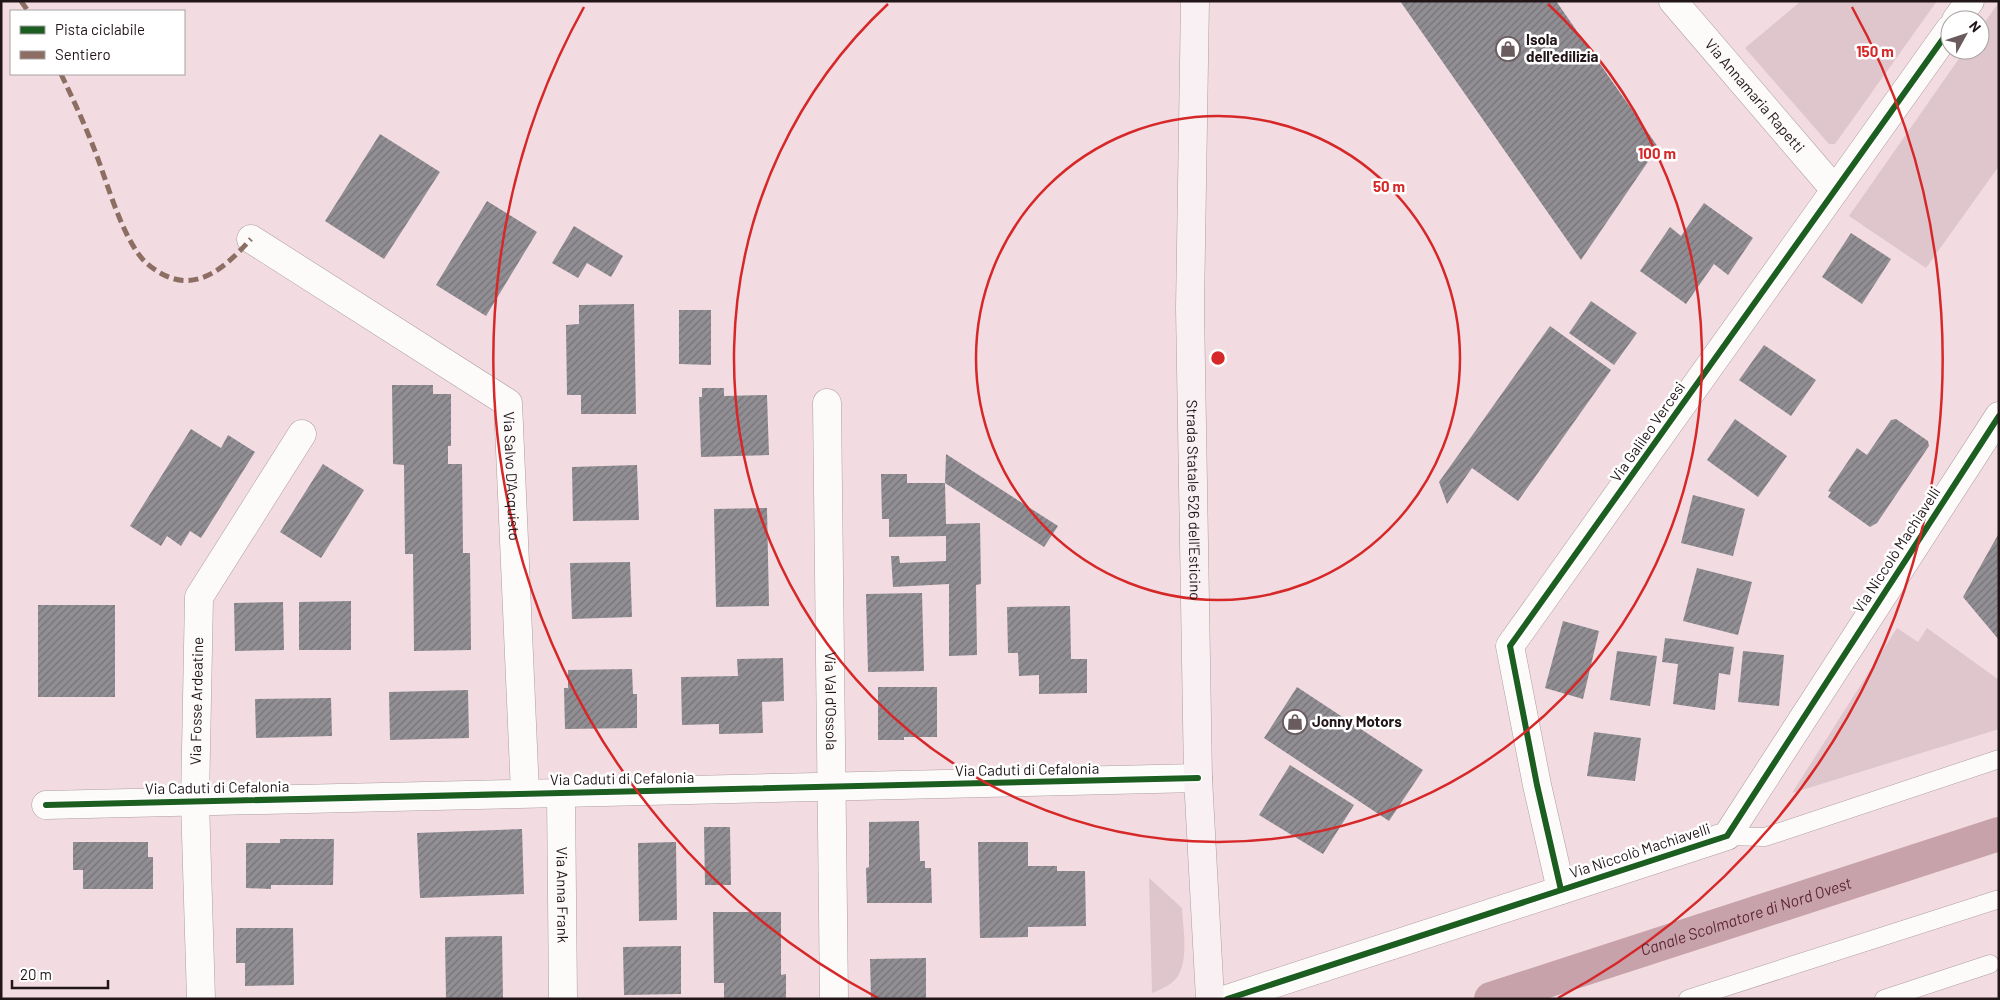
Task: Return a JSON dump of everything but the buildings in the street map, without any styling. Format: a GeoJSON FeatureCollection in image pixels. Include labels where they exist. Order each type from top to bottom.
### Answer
{"type":"FeatureCollection","features":[{"type":"Feature","properties":{"kind":"street","name":"Strada Statale 526 dell'Esticino"},"geometry":{"type":"LineString","coordinates":[[1195,1],[1190,308],[1198,778],[1210,999]]}},
{"type":"Feature","properties":{"kind":"street","name":"Via Annamaria Rapetti"},"geometry":{"type":"LineString","coordinates":[[1673,1],[1835,190]]}},
{"type":"Feature","properties":{"kind":"street","name":"Via Galileo Vercesi"},"geometry":{"type":"LineString","coordinates":[[1561,890],[1537,785],[1510,646],[1940,43]]}},
{"type":"Feature","properties":{"kind":"street","name":"Via Salvo D'Acquisto"},"geometry":{"type":"LineString","coordinates":[[251,238],[508,403],[525,793]]}},
{"type":"Feature","properties":{"kind":"street","name":"Via Val d'Ossola"},"geometry":{"type":"LineString","coordinates":[[827,403],[834,999]]}},
{"type":"Feature","properties":{"kind":"street","name":"Via Niccolò Machiavelli"},"geometry":{"type":"LineString","coordinates":[[1228,999],[1727,836],[1999,416]]}},
{"type":"Feature","properties":{"kind":"street","name":"Via Fosse Ardeatine"},"geometry":{"type":"LineString","coordinates":[[201,999],[195,801],[199,597],[302,434]]}},
{"type":"Feature","properties":{"kind":"street","name":"Via Caduti di Cefalonia"},"geometry":{"type":"LineString","coordinates":[[46,805],[1198,778]]}},
{"type":"Feature","properties":{"kind":"street","name":"Via Anna Frank"},"geometry":{"type":"LineString","coordinates":[[561,793],[563,999]]}},
{"type":"Feature","properties":{"kind":"lane"},"geometry":{"type":"LineString","coordinates":[[1727,836],[1765,837],[1999,759]]}},
{"type":"Feature","properties":{"kind":"lane"},"geometry":{"type":"LineString","coordinates":[[1688,999],[1999,898]]}},
{"type":"Feature","properties":{"kind":"lane"},"geometry":{"type":"LineString","coordinates":[[1884,999],[1990,964]]}},
{"type":"Feature","properties":{"kind":"shaded area"},"geometry":{"type":"Polygon","coordinates":[[[1801,1],[1937,1],[1835,144],[1829,144],[1745,48],[1801,1]]]}},
{"type":"Feature","properties":{"kind":"shaded area"},"geometry":{"type":"Polygon","coordinates":[[[1999,2],[1999,166],[1926,268],[1849,216],[1958,60],[1990,60],[1990,15],[1999,2]]]}},
{"type":"Feature","properties":{"kind":"shaded area"},"geometry":{"type":"Polygon","coordinates":[[[1897,628],[1918,642],[1927,628],[1999,680],[1999,729],[1792,793],[1897,628]]]}},
{"type":"Feature","properties":{"kind":"shaded area"},"geometry":{"type":"Polygon","coordinates":[[[1149,878],[1182,908],[1184,940],[1184,957],[1178,976],[1168,985],[1152,993],[1149,878]]]}},
{"type":"Feature","properties":{"kind":"waterway","name":"Canale Scolmatore di Nord Ovest"},"geometry":{"type":"LineString","coordinates":[[1491,999],[1999,834]]}},
{"type":"Feature","properties":{"kind":"marked path"},"geometry":{"type":"LineString","coordinates":[[21,1],[27,10]]}},
{"type":"Feature","properties":{"kind":"marked path"},"geometry":{"type":"LineString","coordinates":[[61,75],[91,141],[126,233],[140,256],[148,264],[164,275],[177,280],[202,278],[223,266],[251,239]]}},
{"type":"Feature","properties":{"kind":"cycle path"},"geometry":{"type":"LineString","coordinates":[[1561,890],[1537,785],[1510,646],[1940,43]]}},
{"type":"Feature","properties":{"kind":"cycle path"},"geometry":{"type":"LineString","coordinates":[[1227,999],[1727,836],[1999,416]]}},
{"type":"Feature","properties":{"kind":"cycle path"},"geometry":{"type":"LineString","coordinates":[[46,805],[1198,778]]}},
{"type":"Feature","properties":{"kind":"place","name":"Isola dell'edilizia"},"geometry":{"type":"Point","coordinates":[1508,49]}},
{"type":"Feature","properties":{"kind":"place","name":"Jonny Motors"},"geometry":{"type":"Point","coordinates":[1295,722]}}]}
